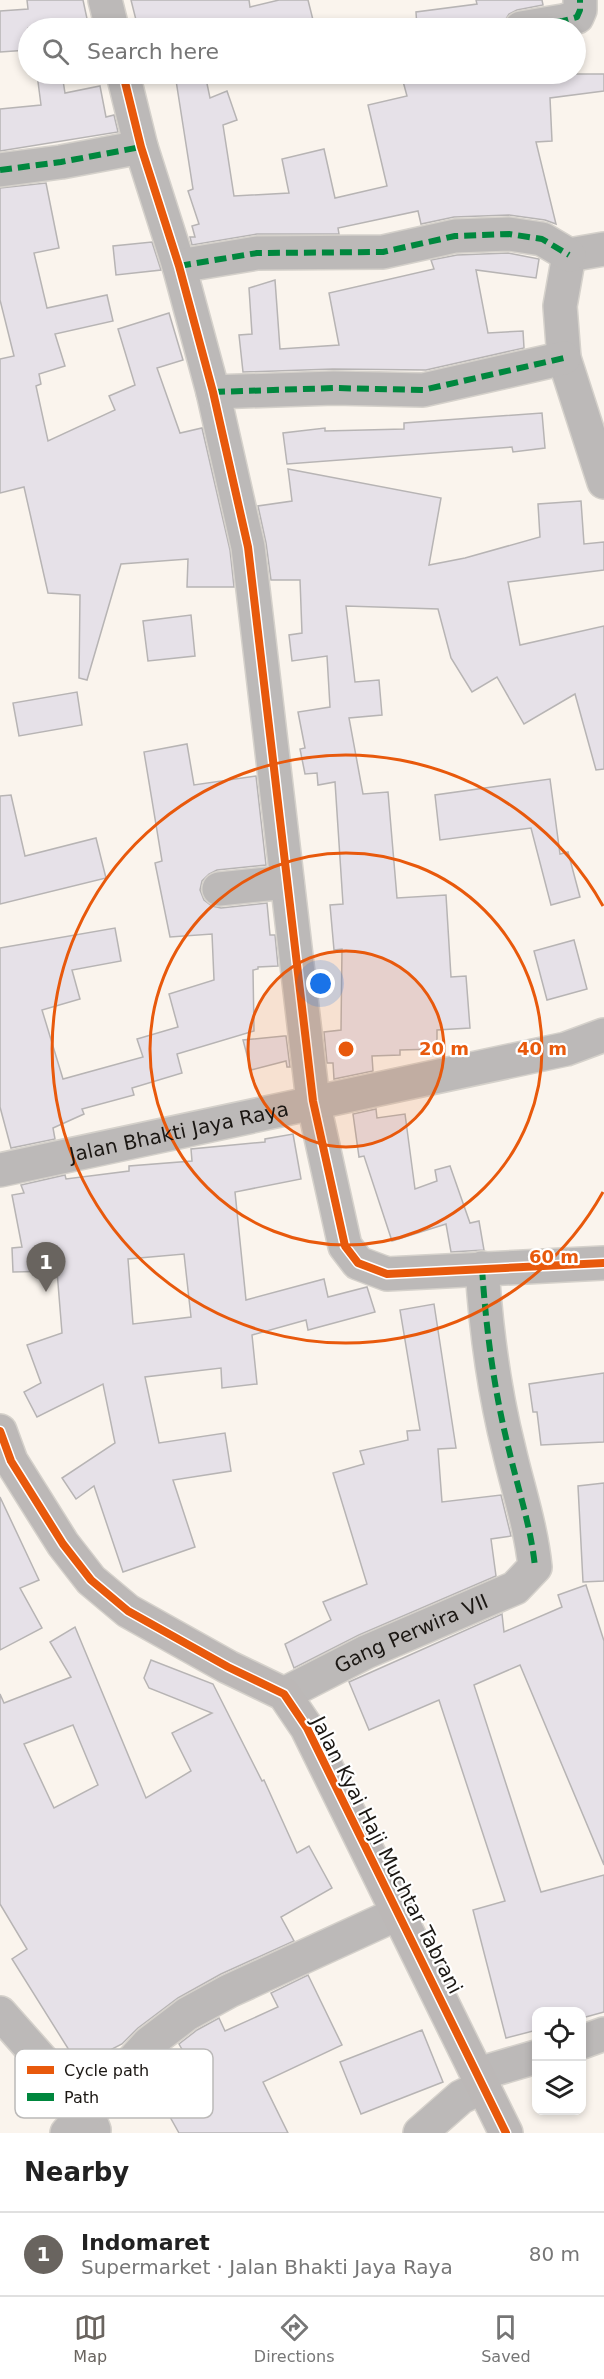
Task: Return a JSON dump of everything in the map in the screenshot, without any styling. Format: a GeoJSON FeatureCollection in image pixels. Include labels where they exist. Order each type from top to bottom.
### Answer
{"type":"FeatureCollection","features":[{"type":"Feature","properties":{"kind":"street"},"geometry":{"type":"LineString","coordinates":[[105,0],[110,18]]}},
{"type":"Feature","properties":{"kind":"street"},"geometry":{"type":"LineString","coordinates":[[574,18],[577,17],[580,10],[580,0]]}},
{"type":"Feature","properties":{"kind":"street"},"geometry":{"type":"LineString","coordinates":[[125,84],[141,147],[178,266],[213,392],[248,547],[286,882],[314,1101],[345,1246],[358,1263],[387,1274],[604,1263]]}},
{"type":"Feature","properties":{"kind":"street"},"geometry":{"type":"LineString","coordinates":[[0,170],[61,162],[141,147]]}},
{"type":"Feature","properties":{"kind":"street"},"geometry":{"type":"LineString","coordinates":[[178,266],[257,253],[383,252],[455,236],[509,234],[542,239],[569,255],[604,249]]}},
{"type":"Feature","properties":{"kind":"street"},"geometry":{"type":"LineString","coordinates":[[569,255],[560,306],[564,358],[604,482]]}},
{"type":"Feature","properties":{"kind":"street"},"geometry":{"type":"LineString","coordinates":[[213,392],[334,388],[423,390],[564,358]]}},
{"type":"Feature","properties":{"kind":"street"},"geometry":{"type":"LineString","coordinates":[[219,889],[286,882]]}},
{"type":"Feature","properties":{"kind":"street","name":"Jalan Bhakti Jaya Raya"},"geometry":{"type":"LineString","coordinates":[[0,1170],[314,1101],[566,1049],[604,1035]]}},
{"type":"Feature","properties":{"kind":"street","name":"Gang Perwira VII"},"geometry":{"type":"LineString","coordinates":[[284,1694],[366,1652],[515,1588],[535,1567],[533,1545],[508,1448],[496,1381],[485,1312],[482,1268]]}},
{"type":"Feature","properties":{"kind":"street"},"geometry":{"type":"LineString","coordinates":[[0,1431],[12,1461],[63,1544],[91,1580],[128,1611],[228,1667],[284,1694]]}},
{"type":"Feature","properties":{"kind":"street","name":"Jalan Kyai Haji Muchtar Tabrani"},"geometry":{"type":"LineString","coordinates":[[284,1694],[307,1728],[506,2133]]}},
{"type":"Feature","properties":{"kind":"street"},"geometry":{"type":"LineString","coordinates":[[144,2049],[187,2014],[228,1991],[399,1913]]}},
{"type":"Feature","properties":{"kind":"street"},"geometry":{"type":"LineString","coordinates":[[0,2013],[27,2049]]}},
{"type":"Feature","properties":{"kind":"street"},"geometry":{"type":"LineString","coordinates":[[586,2041],[604,2034]]}},
{"type":"Feature","properties":{"kind":"street"},"geometry":{"type":"LineString","coordinates":[[420,2133],[481,2080],[532,2059]]}},
{"type":"Feature","properties":{"kind":"building"},"geometry":{"type":"Polygon","coordinates":[[[27,0],[83,0],[87,18],[18,18],[18,51],[0,52],[0,11],[28,9],[27,0]]]}},
{"type":"Feature","properties":{"kind":"building"},"geometry":{"type":"Polygon","coordinates":[[[131,0],[249,0],[250,7],[279,0],[308,0],[312,18],[136,18],[131,0]]]}},
{"type":"Feature","properties":{"kind":"building"},"geometry":{"type":"Polygon","coordinates":[[[476,0],[542,0],[543,5],[517,10],[507,18],[416,18],[416,12],[477,4],[476,0]]]}},
{"type":"Feature","properties":{"kind":"building"},"geometry":{"type":"Polygon","coordinates":[[[586,74],[604,74],[604,91],[550,98],[552,141],[536,142],[556,224],[545,220],[509,215],[454,217],[421,224],[418,211],[338,228],[339,234],[257,234],[192,245],[190,237],[195,237],[192,226],[199,224],[188,191],[193,189],[177,84],[207,84],[210,98],[227,91],[237,120],[223,125],[234,196],[289,193],[282,159],[324,149],[335,198],[387,186],[368,105],[407,96],[404,84],[586,84],[586,74]]]}},
{"type":"Feature","properties":{"kind":"building"},"geometry":{"type":"Polygon","coordinates":[[[38,84],[64,84],[65,93],[100,86],[106,117],[114,115],[118,132],[0,151],[0,109],[41,105],[38,84]]]}},
{"type":"Feature","properties":{"kind":"building"},"geometry":{"type":"Polygon","coordinates":[[[46,183],[59,248],[34,253],[47,308],[107,295],[113,321],[55,334],[65,366],[39,374],[41,384],[36,386],[48,441],[115,410],[109,396],[135,385],[118,329],[169,313],[183,360],[157,368],[180,433],[202,428],[230,550],[234,587],[187,587],[188,559],[121,564],[87,680],[79,678],[80,595],[48,593],[24,487],[0,493],[0,359],[14,356],[0,300],[0,188],[46,183]]]}},
{"type":"Feature","properties":{"kind":"building"},"geometry":{"type":"Polygon","coordinates":[[[152,242],[161,270],[116,275],[113,246],[152,242]]]}},
{"type":"Feature","properties":{"kind":"building"},"geometry":{"type":"Polygon","coordinates":[[[508,253],[539,259],[536,278],[476,270],[488,333],[523,331],[524,348],[426,370],[333,369],[243,372],[239,335],[252,334],[249,288],[275,280],[280,349],[339,345],[329,293],[434,269],[431,260],[457,255],[508,253]]]}},
{"type":"Feature","properties":{"kind":"building"},"geometry":{"type":"Polygon","coordinates":[[[542,413],[545,448],[513,452],[512,447],[287,464],[283,433],[325,428],[325,431],[404,429],[404,423],[542,413]]]}},
{"type":"Feature","properties":{"kind":"building"},"geometry":{"type":"Polygon","coordinates":[[[288,469],[441,498],[429,565],[465,558],[540,537],[538,504],[581,501],[584,544],[604,542],[604,570],[508,582],[520,645],[604,626],[604,769],[596,770],[575,694],[524,724],[497,677],[472,692],[451,658],[438,609],[346,606],[355,682],[379,680],[382,715],[349,718],[363,794],[388,792],[397,898],[446,895],[451,977],[466,976],[470,1028],[437,1030],[437,1049],[400,1050],[400,1055],[372,1056],[373,1071],[334,1079],[333,1063],[327,1063],[324,1032],[341,1030],[342,949],[334,950],[330,905],[343,904],[335,782],[318,785],[317,773],[305,774],[300,749],[305,748],[298,712],[330,707],[327,656],[292,661],[289,635],[302,633],[300,580],[271,580],[258,506],[292,501],[288,469]]]}},
{"type":"Feature","properties":{"kind":"building"},"geometry":{"type":"Polygon","coordinates":[[[191,615],[195,656],[148,661],[143,621],[191,615]]]}},
{"type":"Feature","properties":{"kind":"building"},"geometry":{"type":"Polygon","coordinates":[[[77,692],[82,725],[19,736],[13,703],[77,692]]]}},
{"type":"Feature","properties":{"kind":"building"},"geometry":{"type":"Polygon","coordinates":[[[187,744],[194,785],[256,776],[266,865],[217,870],[202,881],[200,890],[204,900],[212,906],[221,908],[267,903],[270,935],[275,935],[278,966],[258,967],[253,970],[254,1031],[177,1054],[182,1073],[132,1088],[134,1095],[82,1109],[84,1114],[53,1128],[55,1139],[11,1148],[0,1107],[0,948],[115,928],[121,961],[72,970],[80,999],[42,1010],[63,1079],[143,1057],[137,1039],[178,1027],[169,994],[214,980],[212,934],[170,937],[155,863],[162,861],[144,752],[187,744]]]}},
{"type":"Feature","properties":{"kind":"building"},"geometry":{"type":"Polygon","coordinates":[[[550,779],[560,854],[568,852],[580,897],[551,905],[531,828],[440,840],[435,795],[550,779]]]}},
{"type":"Feature","properties":{"kind":"building"},"geometry":{"type":"Polygon","coordinates":[[[11,795],[25,856],[96,838],[106,878],[0,904],[0,796],[11,795]]]}},
{"type":"Feature","properties":{"kind":"building"},"geometry":{"type":"Polygon","coordinates":[[[574,940],[587,989],[547,1000],[534,951],[574,940]]]}},
{"type":"Feature","properties":{"kind":"building"},"geometry":{"type":"Polygon","coordinates":[[[286,1036],[290,1067],[287,1067],[286,1061],[251,1070],[243,1040],[286,1036]]]}},
{"type":"Feature","properties":{"kind":"building"},"geometry":{"type":"Polygon","coordinates":[[[376,1109],[377,1118],[405,1114],[415,1189],[437,1181],[435,1170],[450,1166],[470,1223],[479,1221],[484,1250],[451,1252],[446,1224],[392,1241],[364,1156],[359,1157],[353,1114],[376,1109]]]}},
{"type":"Feature","properties":{"kind":"building"},"geometry":{"type":"Polygon","coordinates":[[[293,1134],[301,1179],[235,1192],[246,1300],[324,1279],[328,1297],[367,1287],[375,1312],[308,1330],[306,1320],[252,1335],[257,1384],[222,1388],[221,1368],[145,1377],[159,1443],[225,1433],[231,1471],[173,1480],[195,1547],[123,1572],[94,1486],[76,1499],[62,1478],[115,1443],[103,1384],[37,1417],[24,1392],[41,1383],[27,1345],[62,1333],[57,1271],[13,1272],[12,1248],[22,1247],[12,1195],[24,1193],[21,1185],[65,1175],[66,1179],[129,1171],[129,1166],[192,1161],[191,1149],[265,1142],[265,1139],[293,1134]],[[184,1254],[128,1259],[133,1324],[191,1317],[184,1254]]]}},
{"type":"Feature","properties":{"kind":"building"},"geometry":{"type":"Polygon","coordinates":[[[434,1304],[456,1448],[438,1449],[442,1502],[501,1495],[511,1536],[491,1539],[496,1576],[359,1635],[294,1668],[285,1644],[331,1620],[323,1602],[367,1584],[333,1473],[364,1464],[360,1451],[408,1440],[407,1431],[420,1430],[400,1310],[434,1304]]]}},
{"type":"Feature","properties":{"kind":"building"},"geometry":{"type":"Polygon","coordinates":[[[604,1373],[604,1442],[541,1445],[537,1412],[533,1412],[529,1384],[604,1373]]]}},
{"type":"Feature","properties":{"kind":"building"},"geometry":{"type":"Polygon","coordinates":[[[604,1483],[604,1581],[583,1582],[578,1486],[604,1483]]]}},
{"type":"Feature","properties":{"kind":"building"},"geometry":{"type":"Polygon","coordinates":[[[0,1497],[39,1580],[20,1588],[42,1628],[0,1650],[0,1497]]]}},
{"type":"Feature","properties":{"kind":"building"},"geometry":{"type":"Polygon","coordinates":[[[586,1585],[604,1641],[604,1865],[520,1665],[474,1685],[541,1892],[604,1875],[604,2012],[586,2017],[586,2007],[532,2007],[532,2031],[506,2038],[473,1910],[505,1901],[439,1700],[369,1730],[349,1682],[502,1614],[504,1632],[562,1607],[558,1595],[586,1585]]]}},
{"type":"Feature","properties":{"kind":"building"},"geometry":{"type":"Polygon","coordinates":[[[75,1627],[146,1798],[191,1771],[172,1733],[212,1713],[149,1688],[144,1678],[151,1660],[213,1684],[262,1781],[264,1780],[297,1853],[309,1846],[332,1888],[281,1917],[294,1941],[221,1974],[178,1998],[138,2028],[122,2044],[112,2049],[68,2049],[12,1959],[27,1949],[0,1904],[0,1694],[4,1703],[71,1677],[50,1642],[75,1627]],[[73,1725],[24,1744],[54,1808],[98,1785],[73,1725]]]}},
{"type":"Feature","properties":{"kind":"building"},"geometry":{"type":"Polygon","coordinates":[[[308,1975],[342,2045],[263,2082],[288,2133],[179,2133],[171,2118],[213,2118],[213,2049],[182,2049],[179,2044],[197,2030],[219,2018],[225,2031],[278,2007],[271,1993],[308,1975]]]}},
{"type":"Feature","properties":{"kind":"building"},"geometry":{"type":"Polygon","coordinates":[[[422,2030],[443,2082],[361,2114],[340,2062],[422,2030]]]}},
{"type":"Feature","properties":{"kind":"marked path"},"geometry":{"type":"LineString","coordinates":[[574,18],[577,17],[580,10],[580,0]]}},
{"type":"Feature","properties":{"kind":"marked path"},"geometry":{"type":"LineString","coordinates":[[0,170],[61,162],[141,147]]}},
{"type":"Feature","properties":{"kind":"marked path"},"geometry":{"type":"LineString","coordinates":[[179,266],[257,253],[383,252],[455,236],[509,234],[542,239],[569,255]]}},
{"type":"Feature","properties":{"kind":"marked path"},"geometry":{"type":"LineString","coordinates":[[213,392],[334,388],[423,390],[564,358]]}},
{"type":"Feature","properties":{"kind":"marked path"},"geometry":{"type":"LineString","coordinates":[[482,1268],[495,1383],[535,1567]]}},
{"type":"Feature","properties":{"kind":"cycle path"},"geometry":{"type":"LineString","coordinates":[[125,84],[141,147],[179,266],[213,392],[248,547],[313,1101],[345,1246],[358,1263],[387,1274],[604,1263]]}},
{"type":"Feature","properties":{"kind":"cycle path"},"geometry":{"type":"LineString","coordinates":[[0,1431],[11,1461],[63,1544],[91,1580],[128,1611],[228,1667],[284,1694],[307,1728],[506,2133]]}},
{"type":"Feature","properties":{"kind":"place","name":"Indomaret"},"geometry":{"type":"Point","coordinates":[46,1292]}}]}
